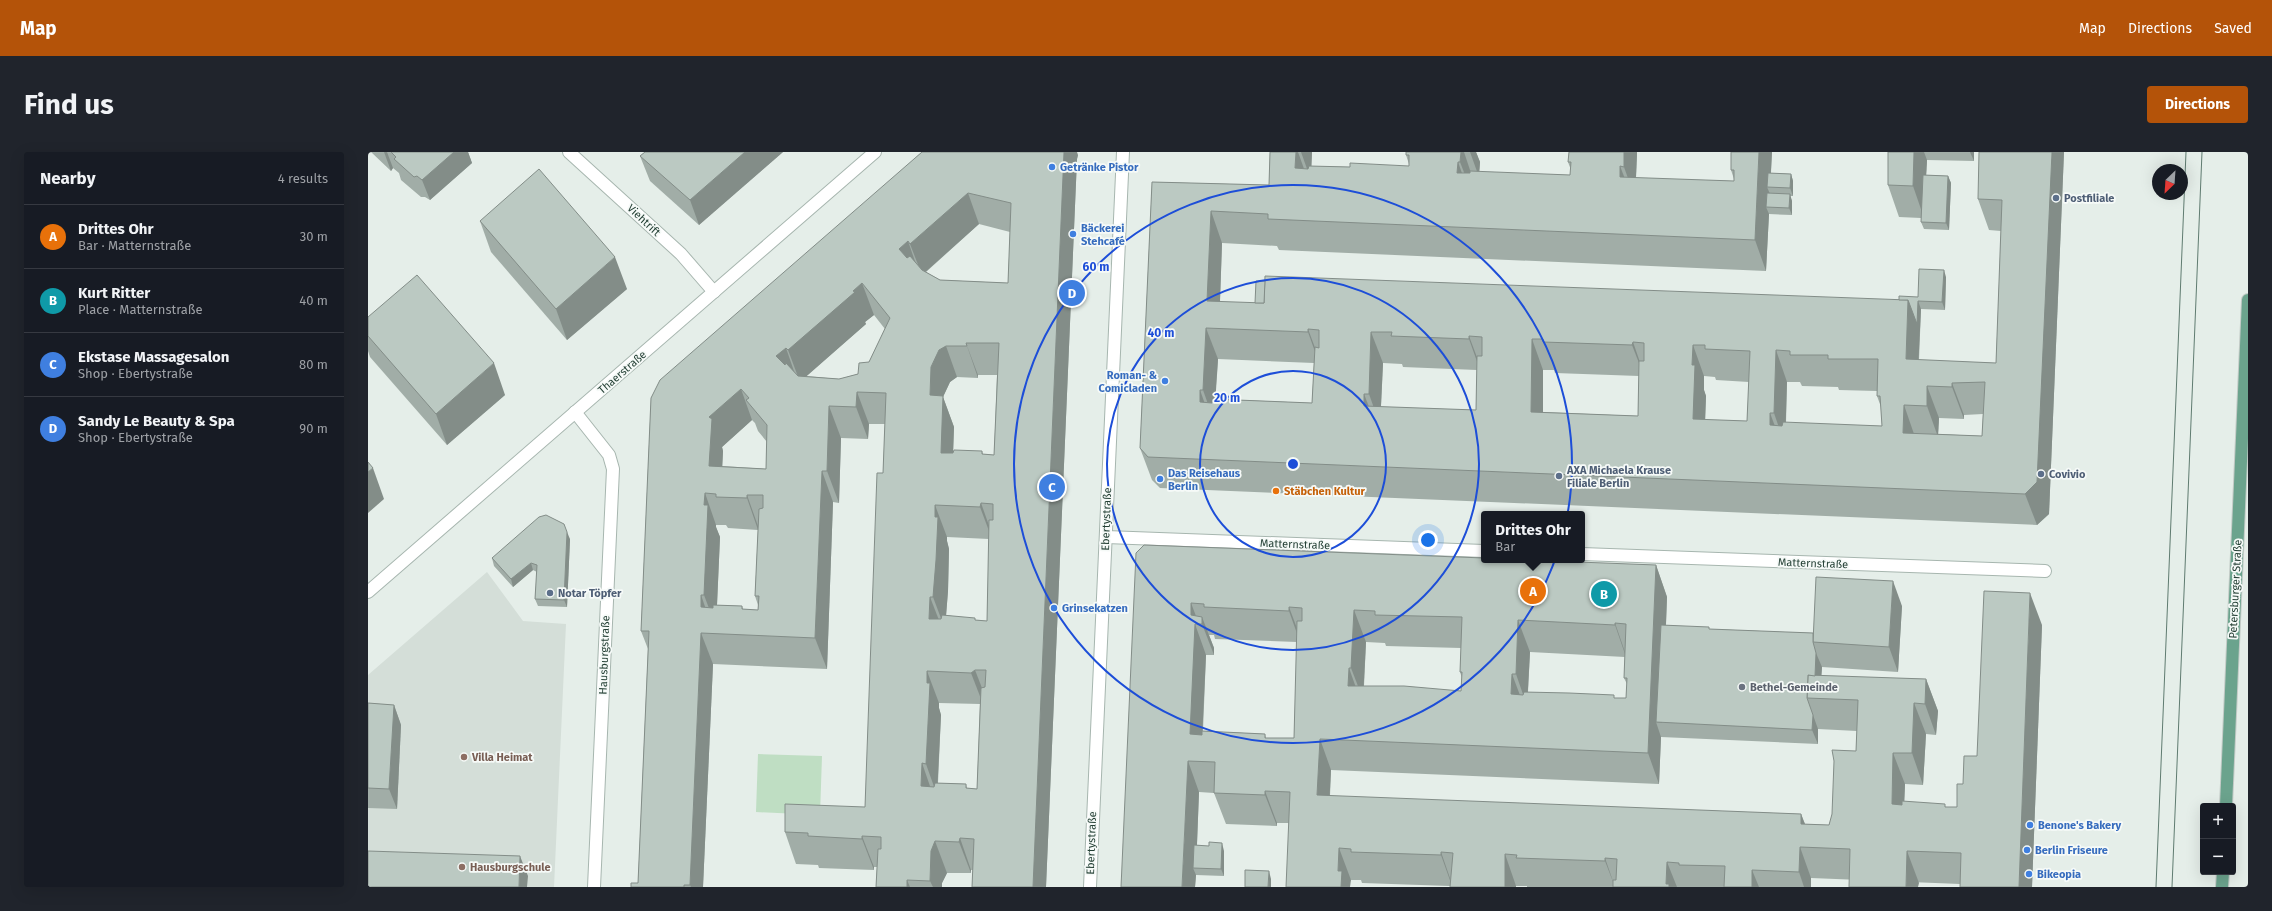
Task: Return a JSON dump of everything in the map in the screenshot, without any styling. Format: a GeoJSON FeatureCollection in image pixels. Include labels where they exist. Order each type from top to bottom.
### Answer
{"type":"FeatureCollection","features":[{"type":"Feature","properties":{"kind":"main road","name":"Petersburger Straße"},"geometry":{"type":"LineString","coordinates":[[2226,803],[2248,300]]}},
{"type":"Feature","properties":{"kind":"main road"},"geometry":{"type":"LineString","coordinates":[[2222,887],[2223,875]]}},
{"type":"Feature","properties":{"kind":"street","name":"Viehtrift"},"geometry":{"type":"LineString","coordinates":[[569,152],[681,254],[714,292]]}},
{"type":"Feature","properties":{"kind":"street","name":"Thaerstraße"},"geometry":{"type":"LineString","coordinates":[[368,592],[875,152]]}},
{"type":"Feature","properties":{"kind":"street","name":"Ebertystraße"},"geometry":{"type":"LineString","coordinates":[[1090,887],[1123,152]]}},
{"type":"Feature","properties":{"kind":"street","name":"Hausburgstraße"},"geometry":{"type":"LineString","coordinates":[[575,412],[609,455],[613,469],[594,887]]}},
{"type":"Feature","properties":{"kind":"street","name":"Matternstraße"},"geometry":{"type":"LineString","coordinates":[[1106,537],[1481,551]]}},
{"type":"Feature","properties":{"kind":"street","name":"Matternstraße"},"geometry":{"type":"LineString","coordinates":[[1585,554],[2045,572]]}},
{"type":"Feature","properties":{"kind":"shaded area","name":"Villa Heimat"},"geometry":{"type":"Polygon","coordinates":[[[487,572],[523,621],[566,624],[554,887],[368,887],[368,675],[487,572]]]}},
{"type":"Feature","properties":{"kind":"green space"},"geometry":{"type":"Polygon","coordinates":[[[758,754],[822,756],[820,815],[756,812],[758,754]]]}},
{"type":"Feature","properties":{"kind":"building"},"geometry":{"type":"Polygon","coordinates":[[[391,152],[454,152],[422,180],[417,176],[414,177],[394,159],[396,157],[391,152]]]}},
{"type":"Feature","properties":{"kind":"building"},"geometry":{"type":"Polygon","coordinates":[[[645,152],[745,152],[690,200],[640,156],[645,152]]]}},
{"type":"Feature","properties":{"kind":"building"},"geometry":{"type":"Polygon","coordinates":[[[922,152],[1064,152],[1033,887],[972,887],[974,839],[960,838],[959,842],[935,841],[931,851],[930,881],[907,880],[907,887],[876,887],[878,849],[881,849],[881,837],[862,836],[862,839],[808,836],[808,833],[785,832],[785,804],[865,807],[877,473],[883,473],[886,393],[857,392],[856,407],[829,406],[827,471],[822,471],[815,638],[701,633],[690,885],[684,885],[684,887],[631,887],[631,883],[638,883],[649,631],[641,631],[651,398],[660,380],[922,152]],[[968,193],[910,244],[908,241],[899,249],[907,258],[910,256],[922,270],[940,280],[1008,283],[1011,203],[968,193]],[[862,283],[853,291],[855,292],[788,350],[786,348],[776,356],[785,365],[786,363],[798,376],[839,379],[858,374],[859,363],[869,362],[890,318],[862,283]],[[966,343],[967,346],[946,346],[939,350],[931,367],[930,395],[943,396],[941,453],[953,453],[954,450],[982,451],[982,454],[994,455],[999,343],[966,343]],[[741,389],[709,417],[712,419],[709,466],[766,469],[767,425],[746,400],[749,398],[741,389]],[[705,493],[704,505],[708,505],[704,595],[701,595],[701,607],[713,608],[713,605],[742,606],[742,609],[758,610],[759,596],[755,596],[759,509],[763,508],[763,495],[747,495],[747,498],[716,497],[716,494],[705,493]],[[981,503],[980,507],[935,505],[935,517],[938,517],[936,560],[933,597],[930,597],[929,619],[941,619],[942,615],[975,618],[975,620],[987,621],[989,520],[993,520],[993,504],[981,503]],[[975,670],[971,673],[927,671],[927,683],[930,683],[926,764],[922,763],[921,786],[934,787],[935,783],[966,784],[966,788],[977,789],[981,688],[985,687],[986,670],[975,670]]]}},
{"type":"Feature","properties":{"kind":"building"},"geometry":{"type":"Polygon","coordinates":[[[1270,152],[1296,152],[1295,168],[1308,169],[1309,166],[1350,167],[1350,163],[1409,166],[1409,155],[1406,155],[1406,152],[1461,152],[1457,173],[1470,173],[1470,171],[1570,175],[1571,162],[1568,162],[1569,152],[1624,152],[1624,167],[1620,166],[1620,177],[1734,181],[1734,170],[1731,170],[1731,152],[1759,152],[1755,240],[1268,219],[1268,214],[1211,211],[1207,301],[1264,303],[1265,276],[1908,300],[1906,359],[1996,363],[2002,200],[1978,199],[1979,152],[2052,152],[2037,482],[2025,494],[1148,457],[1140,448],[1152,182],[1269,185],[1270,152]],[[1206,328],[1203,390],[1200,390],[1200,402],[1212,403],[1212,399],[1312,403],[1315,347],[1319,348],[1319,330],[1308,329],[1308,332],[1206,328]],[[1371,332],[1369,394],[1364,394],[1364,406],[1476,410],[1477,356],[1482,356],[1482,337],[1469,336],[1469,339],[1391,336],[1392,332],[1371,332]],[[1532,339],[1531,412],[1638,416],[1639,361],[1644,361],[1644,343],[1633,342],[1632,345],[1543,342],[1543,339],[1532,339]],[[1693,345],[1692,365],[1695,365],[1693,419],[1747,421],[1750,351],[1705,349],[1705,345],[1693,345]],[[1776,350],[1774,413],[1770,413],[1770,425],[1782,426],[1783,422],[1882,426],[1880,396],[1877,396],[1878,359],[1828,359],[1828,355],[1790,355],[1790,351],[1776,350]],[[1985,382],[1952,383],[1952,387],[1927,386],[1927,406],[1904,405],[1903,433],[1982,436],[1985,382]]]}},
{"type":"Feature","properties":{"kind":"building"},"geometry":{"type":"Polygon","coordinates":[[[1888,152],[1914,152],[1913,186],[1888,185],[1888,152]]]}},
{"type":"Feature","properties":{"kind":"building"},"geometry":{"type":"Polygon","coordinates":[[[539,169],[615,257],[556,309],[480,221],[539,169]]]}},
{"type":"Feature","properties":{"kind":"building"},"geometry":{"type":"Polygon","coordinates":[[[1768,173],[1791,174],[1790,188],[1767,187],[1768,173]]]}},
{"type":"Feature","properties":{"kind":"building"},"geometry":{"type":"Polygon","coordinates":[[[1923,175],[1948,176],[1946,223],[1921,222],[1923,175]]]}},
{"type":"Feature","properties":{"kind":"building"},"geometry":{"type":"Polygon","coordinates":[[[1767,193],[1790,194],[1789,208],[1766,207],[1767,193]]]}},
{"type":"Feature","properties":{"kind":"building"},"geometry":{"type":"Polygon","coordinates":[[[1919,269],[1944,270],[1942,302],[1918,301],[1917,324],[1908,300],[1899,300],[1899,296],[1918,297],[1919,269]]]}},
{"type":"Feature","properties":{"kind":"building"},"geometry":{"type":"Polygon","coordinates":[[[417,275],[494,363],[436,414],[368,336],[368,317],[417,275]]]}},
{"type":"Feature","properties":{"kind":"building"},"geometry":{"type":"Polygon","coordinates":[[[1256,281],[1265,281],[1264,303],[1255,303],[1256,281]]]}},
{"type":"Feature","properties":{"kind":"building"},"geometry":{"type":"Polygon","coordinates":[[[368,462],[373,468],[368,472],[368,462]]]}},
{"type":"Feature","properties":{"kind":"building"},"geometry":{"type":"Polygon","coordinates":[[[546,515],[564,524],[567,532],[564,600],[535,599],[537,565],[531,563],[511,579],[492,558],[539,517],[546,515]]]}},
{"type":"Feature","properties":{"kind":"building"},"geometry":{"type":"Polygon","coordinates":[[[1144,545],[1481,558],[1481,563],[1585,562],[1656,565],[1648,753],[1320,739],[1317,795],[1801,814],[1801,824],[1829,825],[1832,814],[1834,761],[1832,750],[1856,751],[1858,700],[1807,698],[1808,675],[1926,679],[1925,704],[1914,703],[1912,753],[1893,753],[1892,804],[1902,805],[1902,801],[1945,804],[1945,807],[1957,807],[1957,784],[1963,784],[1964,756],[1977,756],[1984,591],[2030,593],[2019,887],[1960,887],[1961,853],[1907,851],[1906,887],[1849,887],[1850,849],[1800,847],[1799,872],[1752,870],[1752,887],[1724,887],[1725,866],[1679,865],[1679,863],[1667,862],[1666,884],[1669,884],[1669,887],[1613,887],[1613,880],[1616,880],[1617,859],[1605,858],[1605,861],[1516,858],[1517,855],[1505,854],[1505,887],[1450,887],[1453,853],[1441,852],[1441,855],[1351,852],[1351,849],[1339,848],[1338,871],[1342,871],[1341,887],[1286,887],[1290,792],[1265,791],[1265,795],[1214,793],[1215,762],[1188,761],[1182,887],[1121,887],[1136,553],[1144,545]],[[1191,603],[1191,615],[1202,617],[1202,624],[1195,624],[1190,734],[1202,735],[1202,731],[1265,734],[1265,738],[1294,738],[1297,621],[1302,621],[1302,608],[1289,607],[1289,611],[1204,607],[1204,604],[1191,603]],[[1354,610],[1351,668],[1349,668],[1348,686],[1404,686],[1461,691],[1462,672],[1460,672],[1462,617],[1375,615],[1375,611],[1354,610]],[[1518,620],[1516,674],[1512,674],[1511,694],[1523,695],[1524,692],[1569,693],[1614,695],[1614,698],[1626,698],[1627,678],[1624,678],[1626,624],[1615,623],[1615,625],[1518,620]]]}},
{"type":"Feature","properties":{"kind":"building"},"geometry":{"type":"Polygon","coordinates":[[[1816,577],[1893,581],[1889,647],[1813,642],[1816,577]]]}},
{"type":"Feature","properties":{"kind":"building","name":"Bethel-Gemeinde"},"geometry":{"type":"Polygon","coordinates":[[[1661,625],[1709,627],[1709,629],[1813,633],[1813,642],[1816,653],[1815,676],[1808,675],[1807,698],[1813,715],[1812,730],[1656,722],[1661,625]]]}},
{"type":"Feature","properties":{"kind":"building"},"geometry":{"type":"Polygon","coordinates":[[[368,703],[394,705],[389,789],[368,788],[368,703]]]}},
{"type":"Feature","properties":{"kind":"building"},"geometry":{"type":"Polygon","coordinates":[[[1209,842],[1222,843],[1221,869],[1193,868],[1194,845],[1209,846],[1209,842]]]}},
{"type":"Feature","properties":{"kind":"building","name":"Hausburgschule"},"geometry":{"type":"Polygon","coordinates":[[[368,851],[520,856],[519,887],[368,887],[368,851]]]}},
{"type":"Feature","properties":{"kind":"building"},"geometry":{"type":"Polygon","coordinates":[[[1245,870],[1269,871],[1268,887],[1245,887],[1245,870]]]}},
{"type":"Feature","properties":{"kind":"tram line"},"geometry":{"type":"LineString","coordinates":[[2156,887],[2186,152]]}},
{"type":"Feature","properties":{"kind":"tram line"},"geometry":{"type":"LineString","coordinates":[[2172,887],[2202,152]]}},
{"type":"Feature","properties":{"kind":"place","name":"Getränke Pistor"},"geometry":{"type":"Point","coordinates":[1052,167]}},
{"type":"Feature","properties":{"kind":"place","name":"Postfiliale"},"geometry":{"type":"Point","coordinates":[2056,198]}},
{"type":"Feature","properties":{"kind":"place","name":"Bäckerei Stehcafé"},"geometry":{"type":"Point","coordinates":[1073,234]}},
{"type":"Feature","properties":{"kind":"place","name":"Sandy Le Beauty & Spa"},"geometry":{"type":"Point","coordinates":[1072,293]}},
{"type":"Feature","properties":{"kind":"place","name":"Roman- & Comicladen"},"geometry":{"type":"Point","coordinates":[1165,381]}},
{"type":"Feature","properties":{"kind":"place","name":"Covivio"},"geometry":{"type":"Point","coordinates":[2041,474]}},
{"type":"Feature","properties":{"kind":"place","name":"AXA Michaela Krause Filiale Berlin"},"geometry":{"type":"Point","coordinates":[1559,476]}},
{"type":"Feature","properties":{"kind":"place","name":"Das Reisehaus Berlin"},"geometry":{"type":"Point","coordinates":[1160,479]}},
{"type":"Feature","properties":{"kind":"place","name":"Ekstase Massagesalon"},"geometry":{"type":"Point","coordinates":[1052,487]}},
{"type":"Feature","properties":{"kind":"place","name":"Stäbchen Kultur"},"geometry":{"type":"Point","coordinates":[1276,491]}},
{"type":"Feature","properties":{"kind":"place","name":"Drittes Ohr"},"geometry":{"type":"Point","coordinates":[1533,591]}},
{"type":"Feature","properties":{"kind":"place","name":"Notar Töpfer"},"geometry":{"type":"Point","coordinates":[550,593]}},
{"type":"Feature","properties":{"kind":"place","name":"Kurt Ritter"},"geometry":{"type":"Point","coordinates":[1604,594]}},
{"type":"Feature","properties":{"kind":"place","name":"Grinsekatzen"},"geometry":{"type":"Point","coordinates":[1054,608]}},
{"type":"Feature","properties":{"kind":"place","name":"Bethel-Gemeinde"},"geometry":{"type":"Point","coordinates":[1742,687]}},
{"type":"Feature","properties":{"kind":"place","name":"Villa Heimat"},"geometry":{"type":"Point","coordinates":[464,757]}},
{"type":"Feature","properties":{"kind":"place","name":"Benone's Bakery"},"geometry":{"type":"Point","coordinates":[2030,825]}},
{"type":"Feature","properties":{"kind":"place","name":"Berlin Friseure"},"geometry":{"type":"Point","coordinates":[2027,850]}},
{"type":"Feature","properties":{"kind":"place","name":"Hausburgschule"},"geometry":{"type":"Point","coordinates":[462,867]}},
{"type":"Feature","properties":{"kind":"place","name":"Bikeopia"},"geometry":{"type":"Point","coordinates":[2029,874]}}]}
